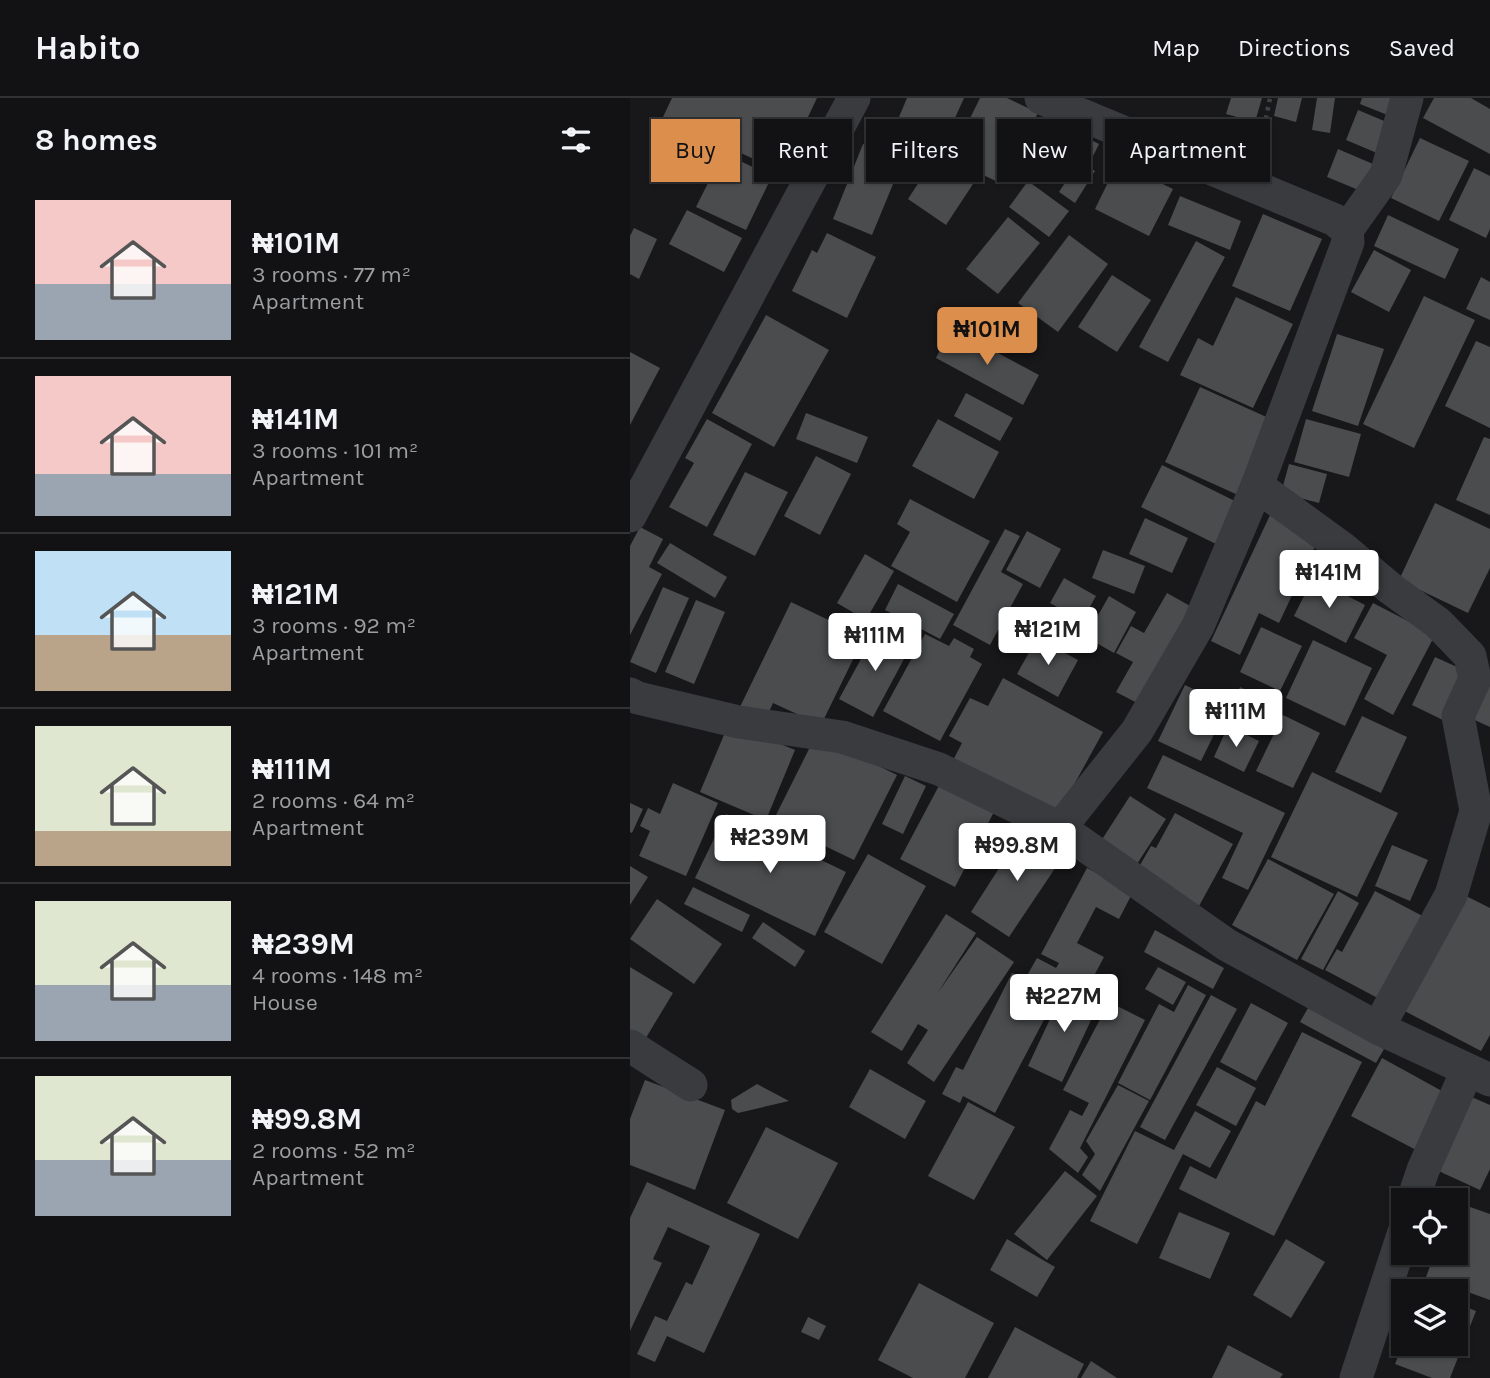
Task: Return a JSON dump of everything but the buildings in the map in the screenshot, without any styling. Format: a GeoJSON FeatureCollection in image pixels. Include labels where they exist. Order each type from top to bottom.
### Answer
{"type":"FeatureCollection","features":[{"type":"Feature","properties":{"kind":"street"},"geometry":{"type":"LineString","coordinates":[[630,516],[854,98]]}},
{"type":"Feature","properties":{"kind":"street"},"geometry":{"type":"LineString","coordinates":[[1041,98],[1105,124]]}},
{"type":"Feature","properties":{"kind":"street"},"geometry":{"type":"LineString","coordinates":[[1060,828],[1137,731],[1198,626],[1257,486],[1348,242],[1347,230],[1386,175],[1407,98]]}},
{"type":"Feature","properties":{"kind":"street"},"geometry":{"type":"LineString","coordinates":[[1244,182],[1335,220],[1347,230]]}},
{"type":"Feature","properties":{"kind":"street"},"geometry":{"type":"LineString","coordinates":[[1257,486],[1438,623],[1471,656],[1475,679],[1458,716],[1476,811],[1451,895],[1378,1028]]}},
{"type":"Feature","properties":{"kind":"street"},"geometry":{"type":"LineString","coordinates":[[630,694],[739,722],[842,737],[939,769],[1060,828],[1227,944],[1378,1028],[1478,1076],[1423,1170],[1417,1188]]}},
{"type":"Feature","properties":{"kind":"street"},"geometry":{"type":"LineString","coordinates":[[630,1046],[691,1085]]}},
{"type":"Feature","properties":{"kind":"street"},"geometry":{"type":"LineString","coordinates":[[1356,1378],[1393,1265]]}},
{"type":"Feature","properties":{"kind":"path"},"geometry":{"type":"LineString","coordinates":[[1266,119],[1270,98]]}}]}
